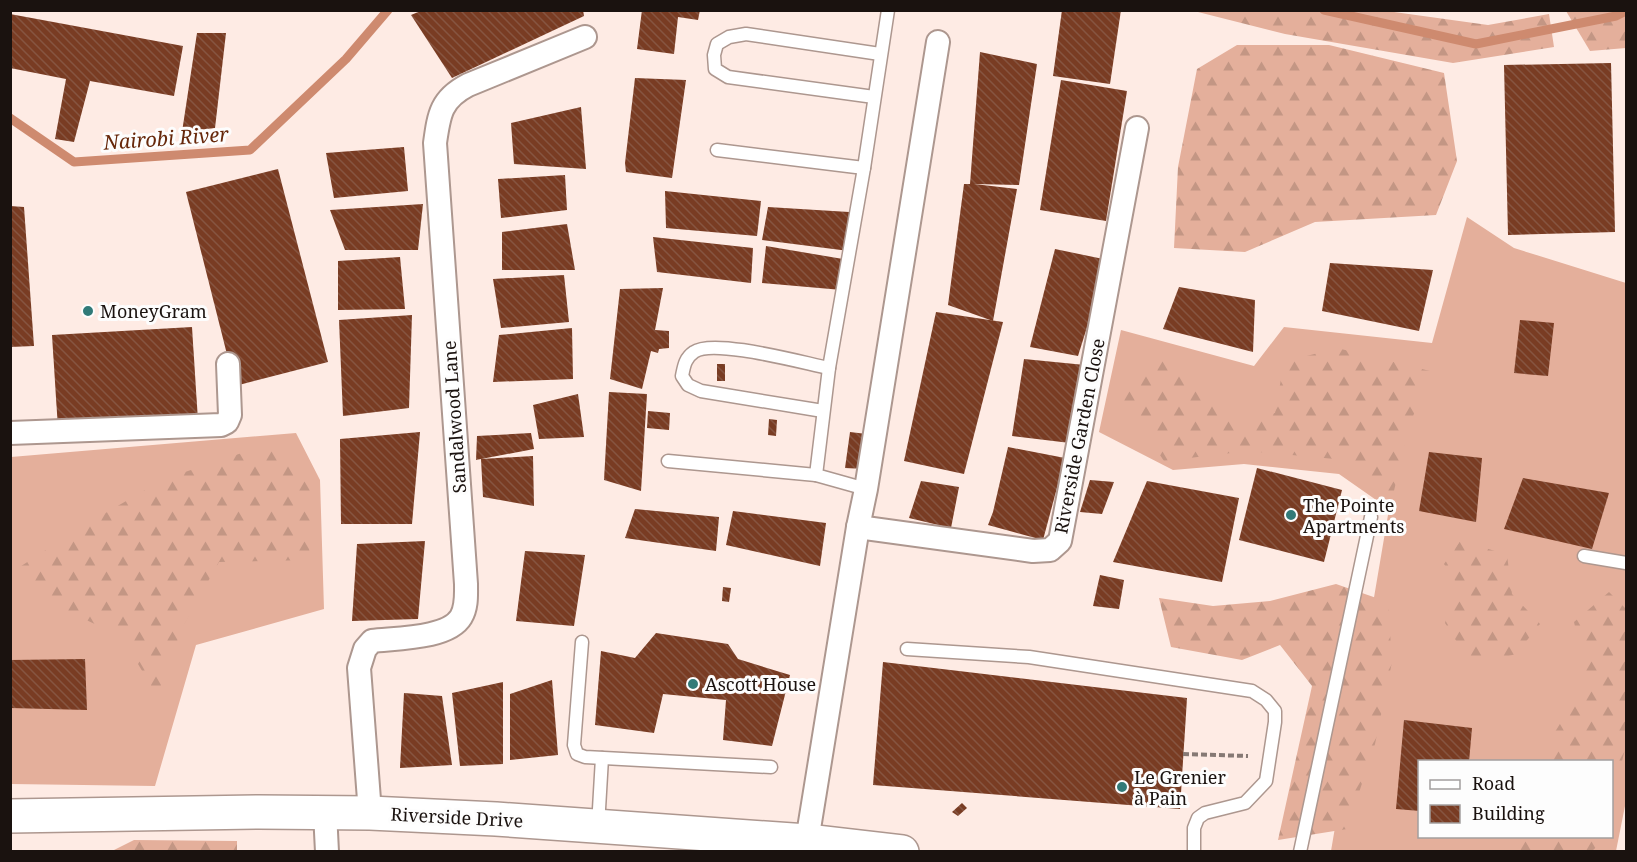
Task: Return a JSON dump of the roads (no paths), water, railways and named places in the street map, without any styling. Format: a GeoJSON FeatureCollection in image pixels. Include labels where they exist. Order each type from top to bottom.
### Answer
{"type":"FeatureCollection","features":[{"type":"Feature","properties":{"kind":"street","name":"Sandalwood Lane"},"geometry":{"type":"LineString","coordinates":[[370,813],[358,668],[365,649],[372,641],[438,633],[460,619],[465,608],[466,584],[435,143],[439,119],[446,102],[461,88],[585,37]]}},
{"type":"Feature","properties":{"kind":"street"},"geometry":{"type":"LineString","coordinates":[[807,841],[938,42]]}},
{"type":"Feature","properties":{"kind":"street","name":"Riverside Garden Close"},"geometry":{"type":"LineString","coordinates":[[858,527],[1033,551],[1050,550],[1060,541],[1137,128]]}},
{"type":"Feature","properties":{"kind":"street"},"geometry":{"type":"LineString","coordinates":[[10,433],[221,425],[227,422],[230,415],[228,364]]}},
{"type":"Feature","properties":{"kind":"street"},"geometry":{"type":"LineString","coordinates":[[326,812],[327,852]]}},
{"type":"Feature","properties":{"kind":"street","name":"Riverside Drive"},"geometry":{"type":"LineString","coordinates":[[10,816],[370,813],[598,827],[710,843],[807,841],[903,852]]}},
{"type":"Feature","properties":{"kind":"lane"},"geometry":{"type":"LineString","coordinates":[[816,476],[829,368],[864,168],[888,10]]}},
{"type":"Feature","properties":{"kind":"lane"},"geometry":{"type":"LineString","coordinates":[[874,96],[728,77],[715,69],[714,55],[717,44],[729,37],[746,34],[880,54]]}},
{"type":"Feature","properties":{"kind":"lane"},"geometry":{"type":"LineString","coordinates":[[717,150],[864,168]]}},
{"type":"Feature","properties":{"kind":"lane"},"geometry":{"type":"LineString","coordinates":[[823,411],[701,391],[688,385],[682,376],[685,360],[695,350],[711,348],[738,350],[829,368]]}},
{"type":"Feature","properties":{"kind":"lane"},"geometry":{"type":"LineString","coordinates":[[668,460],[816,476],[866,489]]}},
{"type":"Feature","properties":{"kind":"lane"},"geometry":{"type":"LineString","coordinates":[[1300,852],[1371,517]]}},
{"type":"Feature","properties":{"kind":"lane"},"geometry":{"type":"LineString","coordinates":[[1584,556],[1626,563]]}},
{"type":"Feature","properties":{"kind":"lane"},"geometry":{"type":"LineString","coordinates":[[582,642],[574,748],[577,754],[585,757],[771,767]]}},
{"type":"Feature","properties":{"kind":"lane"},"geometry":{"type":"LineString","coordinates":[[907,649],[1029,657],[1252,691],[1266,700],[1275,711],[1266,781],[1245,803],[1205,813],[1198,818],[1194,828],[1194,852]]}},
{"type":"Feature","properties":{"kind":"lane"},"geometry":{"type":"LineString","coordinates":[[598,827],[602,758]]}},
{"type":"Feature","properties":{"kind":"waterway","name":"Nairobi River"},"geometry":{"type":"LineString","coordinates":[[10,118],[74,162],[250,150],[346,59],[388,10]]}},
{"type":"Feature","properties":{"kind":"waterway","name":"Nairobi River"},"geometry":{"type":"LineString","coordinates":[[1324,10],[1476,44],[1616,16],[1626,11]]}},
{"type":"Feature","properties":{"kind":"place","name":"MoneyGram"},"geometry":{"type":"Point","coordinates":[88,311]}},
{"type":"Feature","properties":{"kind":"place","name":"The Pointe Apartments"},"geometry":{"type":"Point","coordinates":[1291,515]}},
{"type":"Feature","properties":{"kind":"place","name":"Ascott House"},"geometry":{"type":"Point","coordinates":[693,684]}},
{"type":"Feature","properties":{"kind":"place","name":"Le Grenier à Pain"},"geometry":{"type":"Point","coordinates":[1122,787]}}]}
